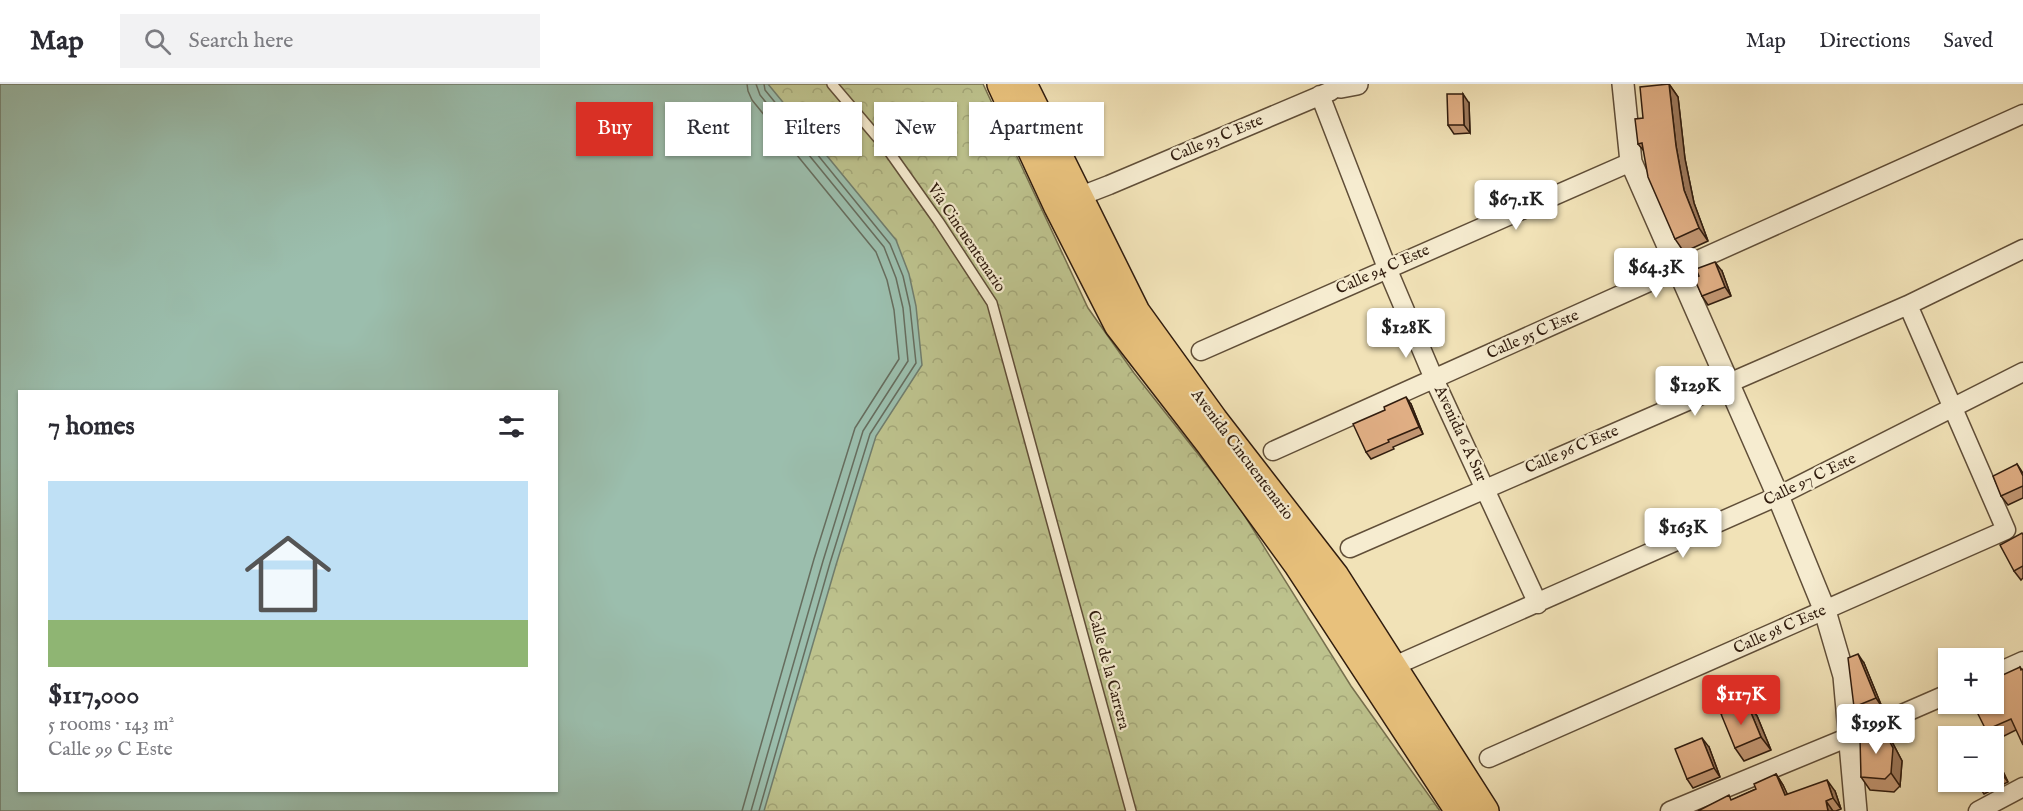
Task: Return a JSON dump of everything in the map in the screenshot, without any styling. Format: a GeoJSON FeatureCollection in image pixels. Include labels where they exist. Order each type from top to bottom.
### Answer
{"type":"FeatureCollection","features":[{"type":"Feature","properties":{"kind":"main road","name":"Avenida Cincuentenario"},"geometry":{"type":"LineString","coordinates":[[1001,84],[1058,207],[1118,325],[1210,444],[1298,565],[1459,811]]}},
{"type":"Feature","properties":{"kind":"main road","name":"Avenida Cincuentenario"},"geometry":{"type":"LineString","coordinates":[[1023,84],[1136,312],[1214,420],[1335,576],[1485,811]]}},
{"type":"Feature","properties":{"kind":"street"},"geometry":{"type":"LineString","coordinates":[[1623,84],[1631,162],[1778,496],[1825,611],[1844,676],[1856,811]]}},
{"type":"Feature","properties":{"kind":"street","name":"Calle 93 C Este"},"geometry":{"type":"LineString","coordinates":[[1078,197],[1346,85]]}},
{"type":"Feature","properties":{"kind":"street","name":"Avenida 6 A Sur"},"geometry":{"type":"LineString","coordinates":[[1320,95],[1387,268],[1434,379],[1538,604]]}},
{"type":"Feature","properties":{"kind":"street","name":"Calle 95 C Este"},"geometry":{"type":"LineString","coordinates":[[1273,451],[2023,114]]}},
{"type":"Feature","properties":{"kind":"street","name":"Calle 94 C Este"},"geometry":{"type":"LineString","coordinates":[[1201,351],[1631,162]]}},
{"type":"Feature","properties":{"kind":"street","name":"Calle 96 C Este"},"geometry":{"type":"LineString","coordinates":[[1350,548],[1908,305],[2023,249]]}},
{"type":"Feature","properties":{"kind":"street"},"geometry":{"type":"LineString","coordinates":[[1908,305],[1951,409]]}},
{"type":"Feature","properties":{"kind":"street","name":"Calle 97 C Este"},"geometry":{"type":"LineString","coordinates":[[1394,666],[1778,496],[2023,372]]}},
{"type":"Feature","properties":{"kind":"street","name":"Calle 98 C Este"},"geometry":{"type":"LineString","coordinates":[[1489,758],[2006,531],[1951,409]]}},
{"type":"Feature","properties":{"kind":"street"},"geometry":{"type":"LineString","coordinates":[[2004,670],[2023,661]]}},
{"type":"Feature","properties":{"kind":"street"},"geometry":{"type":"LineString","coordinates":[[1670,811],[1938,698]]}},
{"type":"Feature","properties":{"kind":"street"},"geometry":{"type":"LineString","coordinates":[[1978,811],[2023,787]]}},
{"type":"Feature","properties":{"kind":"lane","name":"Vía Cincuentenario"},"geometry":{"type":"LineString","coordinates":[[832,84],[888,150],[992,303],[1056,537]]}},
{"type":"Feature","properties":{"kind":"lane","name":"Calle de la Carrera"},"geometry":{"type":"LineString","coordinates":[[1056,537],[1131,811]]}},
{"type":"Feature","properties":{"kind":"green space"},"geometry":{"type":"Polygon","coordinates":[[[0,84],[983,84],[991,102],[969,102],[969,156],[1017,156],[1088,308],[1134,373],[1236,502],[1351,686],[1440,811],[0,811],[0,84]]]}},
{"type":"Feature","properties":{"kind":"water"},"geometry":{"type":"Polygon","coordinates":[[[0,84],[768,84],[783,102],[763,102],[763,156],[827,156],[896,240],[909,274],[916,306],[922,365],[876,436],[764,811],[0,811],[0,84]]]}},
{"type":"Feature","properties":{"kind":"building"},"geometry":{"type":"Polygon","coordinates":[[[1669,84],[1684,190],[1699,228],[1675,239],[1648,177],[1642,143],[1638,144],[1635,119],[1643,118],[1640,87],[1669,84]]]}},
{"type":"Feature","properties":{"kind":"building"},"geometry":{"type":"Polygon","coordinates":[[[1447,94],[1463,94],[1464,125],[1448,125],[1447,94]]]}},
{"type":"Feature","properties":{"kind":"building"},"geometry":{"type":"Polygon","coordinates":[[[1715,262],[1725,287],[1702,296],[1694,278],[1699,276],[1696,269],[1715,262]]]}},
{"type":"Feature","properties":{"kind":"building"},"geometry":{"type":"Polygon","coordinates":[[[1406,397],[1419,427],[1366,452],[1353,424],[1385,410],[1384,407],[1406,397]]]}},
{"type":"Feature","properties":{"kind":"building"},"geometry":{"type":"Polygon","coordinates":[[[2017,464],[2023,476],[2023,486],[2001,496],[1993,476],[2017,464]]]}},
{"type":"Feature","properties":{"kind":"building"},"geometry":{"type":"Polygon","coordinates":[[[2022,533],[2023,566],[2014,571],[2000,545],[2022,533]]]}},
{"type":"Feature","properties":{"kind":"building"},"geometry":{"type":"Polygon","coordinates":[[[1858,654],[1876,698],[1854,707],[1848,658],[1858,654]]]}},
{"type":"Feature","properties":{"kind":"building"},"geometry":{"type":"Polygon","coordinates":[[[2020,667],[2021,670],[2023,669],[2023,745],[2011,719],[1995,726],[1984,726],[1978,714],[2004,714],[2004,674],[2020,667]]]}},
{"type":"Feature","properties":{"kind":"building"},"geometry":{"type":"Polygon","coordinates":[[[1747,703],[1761,737],[1735,748],[1721,714],[1747,703]]]}},
{"type":"Feature","properties":{"kind":"building"},"geometry":{"type":"Polygon","coordinates":[[[1882,727],[1893,748],[1891,773],[1885,779],[1861,777],[1860,738],[1882,727]]]}},
{"type":"Feature","properties":{"kind":"building"},"geometry":{"type":"Polygon","coordinates":[[[1702,738],[1714,768],[1687,779],[1675,749],[1702,738]]]}},
{"type":"Feature","properties":{"kind":"building"},"geometry":{"type":"Polygon","coordinates":[[[1776,774],[1785,795],[1827,780],[1833,798],[1826,801],[1828,811],[1698,811],[1729,795],[1731,800],[1756,789],[1754,784],[1776,774]]]}}]}
